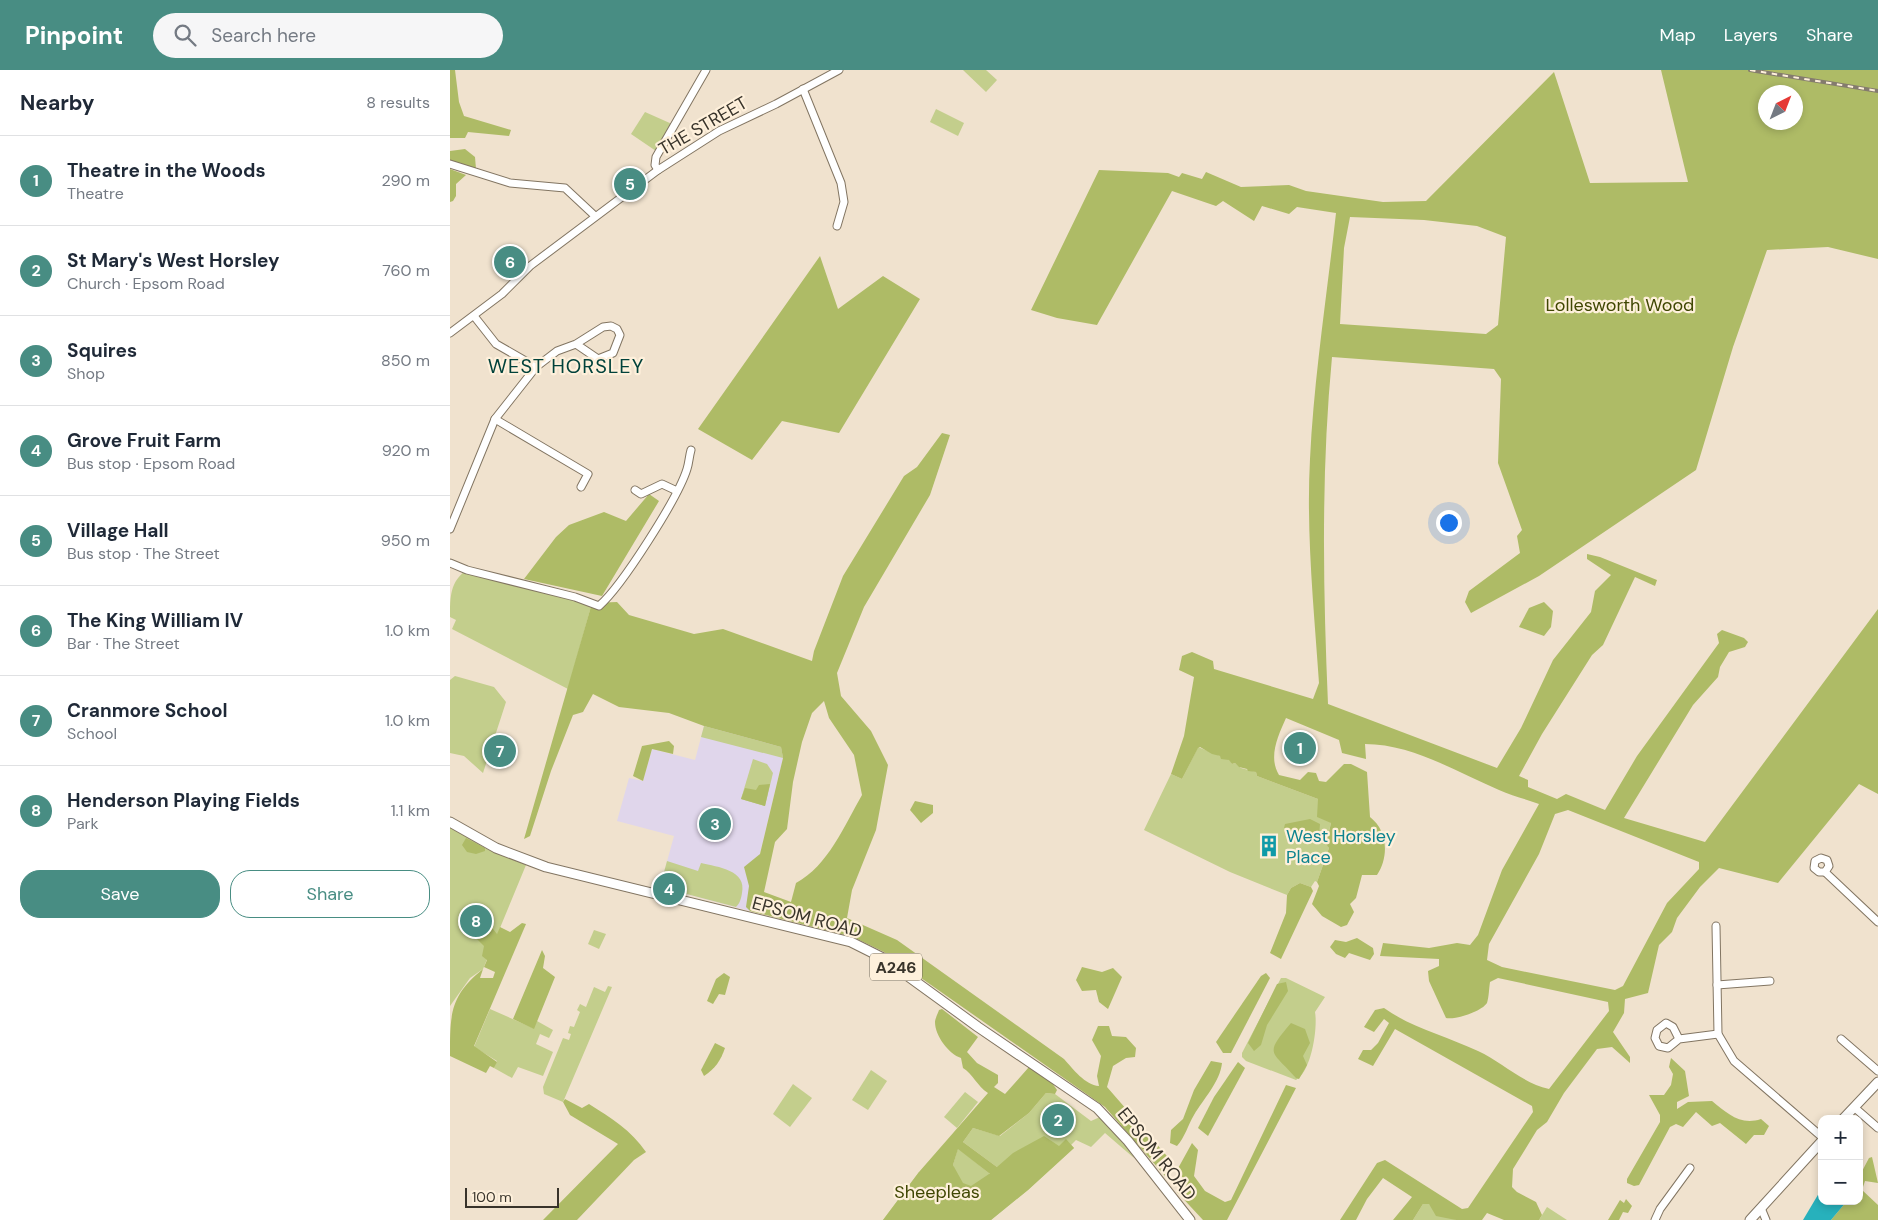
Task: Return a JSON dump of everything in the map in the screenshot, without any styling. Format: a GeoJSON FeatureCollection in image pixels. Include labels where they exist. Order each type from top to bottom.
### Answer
{"type":"FeatureCollection","features":[{"type":"Feature","properties":{"kind":"main road","name":"EPSOM ROAD"},"geometry":{"type":"LineString","coordinates":[[450,822],[496,848],[546,867],[851,942],[883,958],[978,1027],[1097,1108],[1111,1121],[1190,1220]]}},
{"type":"Feature","properties":{"kind":"main road"},"geometry":{"type":"LineString","coordinates":[[1847,1115],[1878,1082]]}},
{"type":"Feature","properties":{"kind":"main road"},"geometry":{"type":"LineString","coordinates":[[1750,1220],[1818,1144]]}},
{"type":"Feature","properties":{"kind":"street"},"geometry":{"type":"LineString","coordinates":[[658,170],[655,165],[656,157],[706,70]]}},
{"type":"Feature","properties":{"kind":"street","name":"THE STREET"},"geometry":{"type":"LineString","coordinates":[[450,333],[502,294],[530,266],[658,170],[719,130],[803,90],[839,70]]}},
{"type":"Feature","properties":{"kind":"street"},"geometry":{"type":"LineString","coordinates":[[803,90],[842,183],[844,202],[837,226]]}},
{"type":"Feature","properties":{"kind":"street"},"geometry":{"type":"LineString","coordinates":[[450,164],[510,183],[565,188],[595,216]]}},
{"type":"Feature","properties":{"kind":"street"},"geometry":{"type":"LineString","coordinates":[[474,316],[496,344],[536,367]]}},
{"type":"Feature","properties":{"kind":"street"},"geometry":{"type":"LineString","coordinates":[[450,529],[495,419],[536,367],[557,351],[576,344],[603,327],[611,326],[617,329],[620,335],[613,353],[598,359],[576,344]]}},
{"type":"Feature","properties":{"kind":"street"},"geometry":{"type":"LineString","coordinates":[[495,419],[588,474],[581,487]]}},
{"type":"Feature","properties":{"kind":"street"},"geometry":{"type":"LineString","coordinates":[[450,563],[510,582],[575,596],[599,606],[638,555],[677,491],[687,470],[690,450]]}},
{"type":"Feature","properties":{"kind":"street"},"geometry":{"type":"LineString","coordinates":[[635,490],[641,494],[662,484],[677,491]]}},
{"type":"Feature","properties":{"kind":"street"},"geometry":{"type":"LineString","coordinates":[[1825,872],[1878,922]]}},
{"type":"Feature","properties":{"kind":"street"},"geometry":{"type":"LineString","coordinates":[[1716,926],[1718,1034],[1734,1061],[1818,1135]]}},
{"type":"Feature","properties":{"kind":"street"},"geometry":{"type":"LineString","coordinates":[[1717,986],[1770,982]]}},
{"type":"Feature","properties":{"kind":"street"},"geometry":{"type":"LineString","coordinates":[[1679,1039],[1718,1034]]}},
{"type":"Feature","properties":{"kind":"street"},"geometry":{"type":"LineString","coordinates":[[1840,1039],[1878,1071]]}},
{"type":"Feature","properties":{"kind":"street"},"geometry":{"type":"LineString","coordinates":[[1855,1108],[1878,1128]]}},
{"type":"Feature","properties":{"kind":"street"},"geometry":{"type":"LineString","coordinates":[[1655,1220],[1690,1168]]}},
{"type":"Feature","properties":{"kind":"street"},"geometry":{"type":"LineString","coordinates":[[1761,1208],[1766,1220]]}},
{"type":"Feature","properties":{"kind":"shaded area"},"geometry":{"type":"Polygon","coordinates":[[[704,726],[781,747],[783,758],[760,854],[750,911],[660,887],[674,836],[617,821],[629,778],[643,781],[652,749],[695,760],[704,726]]]}},
{"type":"Feature","properties":{"kind":"green space"},"geometry":{"type":"Polygon","coordinates":[[[450,70],[455,70],[459,102],[464,116],[511,130],[509,136],[468,132],[465,138],[450,138],[450,70]]]}},
{"type":"Feature","properties":{"kind":"green space"},"geometry":{"type":"Polygon","coordinates":[[[963,70],[986,70],[997,80],[986,92],[963,70]]]}},
{"type":"Feature","properties":{"kind":"green space","name":"Lollesworth Wood"},"geometry":{"type":"Polygon","coordinates":[[[1661,70],[1878,70],[1878,259],[1828,247],[1767,250],[1733,347],[1696,470],[1539,576],[1471,613],[1465,602],[1469,591],[1520,553],[1517,536],[1522,530],[1498,463],[1501,379],[1494,369],[1332,357],[1326,443],[1324,530],[1328,704],[1497,768],[1521,728],[1553,660],[1591,612],[1595,591],[1611,575],[1587,559],[1587,554],[1600,557],[1657,580],[1655,586],[1635,577],[1603,645],[1592,655],[1542,734],[1519,776],[1528,780],[1528,787],[1557,799],[1566,794],[1605,810],[1637,756],[1719,643],[1717,634],[1722,630],[1744,638],[1748,642],[1745,647],[1729,652],[1720,667],[1718,677],[1693,705],[1624,818],[1705,842],[1878,609],[1878,794],[1859,784],[1778,883],[1719,868],[1700,887],[1677,918],[1672,932],[1659,945],[1648,993],[1625,999],[1624,1013],[1613,1032],[1630,1057],[1630,1063],[1612,1047],[1597,1049],[1564,1093],[1547,1122],[1537,1130],[1513,1169],[1512,1187],[1517,1192],[1536,1202],[1542,1215],[1539,1220],[1504,1220],[1487,1213],[1482,1220],[1456,1220],[1436,1216],[1429,1204],[1423,1204],[1413,1220],[1393,1220],[1412,1197],[1383,1178],[1367,1199],[1356,1220],[1340,1220],[1377,1163],[1385,1160],[1462,1209],[1468,1208],[1533,1112],[1532,1106],[1395,1029],[1373,1066],[1358,1059],[1363,1050],[1371,1050],[1378,1043],[1389,1023],[1384,1019],[1374,1032],[1364,1027],[1375,1010],[1384,1008],[1406,1021],[1478,1051],[1530,1082],[1549,1089],[1609,1011],[1608,1002],[1498,978],[1490,982],[1488,1001],[1484,1006],[1468,1015],[1446,1018],[1429,981],[1428,971],[1439,966],[1439,959],[1380,956],[1383,943],[1429,948],[1457,943],[1470,945],[1478,935],[1502,870],[1539,804],[1504,792],[1434,760],[1400,749],[1383,745],[1365,744],[1366,759],[1342,753],[1339,740],[1286,718],[1277,739],[1274,754],[1274,761],[1279,775],[1300,780],[1308,772],[1316,773],[1319,781],[1326,782],[1344,764],[1351,764],[1367,772],[1370,817],[1380,829],[1383,837],[1385,844],[1384,860],[1377,875],[1362,875],[1356,898],[1350,904],[1354,912],[1347,925],[1341,927],[1322,916],[1312,904],[1319,886],[1317,882],[1329,848],[1326,844],[1331,823],[1317,817],[1318,799],[1257,776],[1256,772],[1248,771],[1235,763],[1232,764],[1229,760],[1221,759],[1220,756],[1200,747],[1182,779],[1171,774],[1184,736],[1194,677],[1179,670],[1182,656],[1192,652],[1213,661],[1214,669],[1313,699],[1319,683],[1310,543],[1310,459],[1318,367],[1336,213],[1297,207],[1289,214],[1262,206],[1254,221],[1223,201],[1216,206],[1172,191],[1097,325],[1057,318],[1031,310],[1099,170],[1168,173],[1179,177],[1182,173],[1202,179],[1206,172],[1241,187],[1289,185],[1306,191],[1383,202],[1426,201],[1554,72],[1590,183],[1688,182],[1661,70]],[[1350,217],[1344,248],[1340,324],[1486,334],[1498,325],[1506,237],[1477,226],[1424,220],[1350,217]],[[1568,810],[1555,814],[1539,854],[1489,944],[1487,960],[1502,967],[1615,990],[1623,986],[1667,903],[1699,869],[1699,862],[1568,810]]]}},
{"type":"Feature","properties":{"kind":"green space"},"geometry":{"type":"Polygon","coordinates":[[[936,109],[964,123],[958,136],[930,122],[936,109]]]}},
{"type":"Feature","properties":{"kind":"green space"},"geometry":{"type":"Polygon","coordinates":[[[645,112],[672,124],[656,151],[631,134],[645,112]]]}},
{"type":"Feature","properties":{"kind":"green space"},"geometry":{"type":"Polygon","coordinates":[[[465,149],[475,157],[476,169],[450,161],[450,151],[465,149]]]}},
{"type":"Feature","properties":{"kind":"green space"},"geometry":{"type":"Polygon","coordinates":[[[450,169],[466,175],[456,184],[456,196],[450,202],[450,169]]]}},
{"type":"Feature","properties":{"kind":"green space"},"geometry":{"type":"Polygon","coordinates":[[[820,256],[838,309],[883,276],[920,299],[839,433],[782,421],[752,460],[698,429],[820,256]]]}},
{"type":"Feature","properties":{"kind":"green space"},"geometry":{"type":"Polygon","coordinates":[[[942,433],[950,435],[930,495],[864,607],[837,673],[841,696],[871,731],[888,765],[876,830],[852,890],[847,918],[897,940],[1064,1059],[1089,1083],[1099,1086],[1097,1076],[1101,1056],[1092,1040],[1098,1026],[1109,1026],[1112,1036],[1126,1037],[1136,1048],[1135,1057],[1126,1058],[1113,1066],[1107,1087],[1173,1163],[1165,1176],[1105,1107],[884,952],[853,937],[750,911],[746,907],[749,886],[744,867],[760,854],[783,758],[781,747],[704,726],[669,713],[619,707],[593,694],[583,712],[573,715],[551,771],[530,836],[524,839],[592,603],[617,602],[629,615],[694,634],[723,629],[812,661],[814,651],[843,576],[904,476],[917,467],[942,433]],[[824,701],[812,713],[802,742],[793,782],[787,829],[775,842],[764,892],[791,902],[796,883],[807,876],[826,856],[842,832],[862,795],[854,755],[829,718],[824,701]]]}},
{"type":"Feature","properties":{"kind":"green space"},"geometry":{"type":"Polygon","coordinates":[[[649,494],[659,501],[602,596],[524,579],[556,537],[569,525],[604,512],[626,521],[649,494]]]}},
{"type":"Feature","properties":{"kind":"green space"},"geometry":{"type":"Polygon","coordinates":[[[467,570],[592,603],[568,689],[452,629],[456,620],[450,617],[452,590],[457,579],[467,570]]]}},
{"type":"Feature","properties":{"kind":"green space"},"geometry":{"type":"Polygon","coordinates":[[[1544,602],[1553,611],[1551,627],[1544,636],[1519,627],[1529,608],[1544,602]]]}},
{"type":"Feature","properties":{"kind":"green space"},"geometry":{"type":"Polygon","coordinates":[[[455,676],[494,687],[506,702],[483,773],[464,756],[450,753],[450,680],[455,676]]]}},
{"type":"Feature","properties":{"kind":"green space"},"geometry":{"type":"Polygon","coordinates":[[[704,726],[781,747],[783,758],[701,737],[704,726]]]}},
{"type":"Feature","properties":{"kind":"green space"},"geometry":{"type":"Polygon","coordinates":[[[669,741],[674,746],[673,754],[652,749],[643,781],[633,776],[642,746],[669,741]]]}},
{"type":"Feature","properties":{"kind":"green space"},"geometry":{"type":"Polygon","coordinates":[[[1198,747],[1230,760],[1232,764],[1235,763],[1241,768],[1256,772],[1257,776],[1318,799],[1331,823],[1326,843],[1329,848],[1317,882],[1315,881],[1311,887],[1300,883],[1291,888],[1287,895],[1230,872],[1144,830],[1171,774],[1182,779],[1198,747]]]}},
{"type":"Feature","properties":{"kind":"green space"},"geometry":{"type":"Polygon","coordinates":[[[753,759],[767,764],[773,773],[765,806],[741,799],[753,759]]]}},
{"type":"Feature","properties":{"kind":"green space"},"geometry":{"type":"Polygon","coordinates":[[[770,784],[765,806],[741,799],[745,788],[756,790],[759,785],[770,784]]]}},
{"type":"Feature","properties":{"kind":"green space"},"geometry":{"type":"Polygon","coordinates":[[[915,801],[933,805],[933,813],[921,823],[910,810],[915,801]]]}},
{"type":"Feature","properties":{"kind":"green space"},"geometry":{"type":"Polygon","coordinates":[[[1310,819],[1320,824],[1319,836],[1304,833],[1303,836],[1298,834],[1298,831],[1284,828],[1285,824],[1310,819]]]}},
{"type":"Feature","properties":{"kind":"green space"},"geometry":{"type":"Polygon","coordinates":[[[450,826],[485,848],[526,865],[483,969],[470,978],[450,1006],[450,826]]]}},
{"type":"Feature","properties":{"kind":"green space"},"geometry":{"type":"Polygon","coordinates":[[[466,838],[485,848],[485,851],[476,854],[467,852],[462,845],[466,838]]]}},
{"type":"Feature","properties":{"kind":"green space"},"geometry":{"type":"Polygon","coordinates":[[[667,861],[698,871],[701,863],[723,868],[736,874],[742,885],[740,901],[736,907],[660,887],[667,861]]]}},
{"type":"Feature","properties":{"kind":"green space"},"geometry":{"type":"Polygon","coordinates":[[[1300,883],[1311,887],[1313,891],[1281,959],[1270,953],[1286,913],[1287,895],[1291,888],[1300,883]]]}},
{"type":"Feature","properties":{"kind":"green space"},"geometry":{"type":"Polygon","coordinates":[[[486,920],[497,934],[500,927],[510,932],[522,923],[526,924],[474,1046],[497,1062],[494,1068],[490,1066],[486,1073],[450,1056],[452,1017],[458,997],[472,979],[483,969],[480,978],[493,978],[495,972],[484,967],[487,960],[482,956],[484,946],[475,937],[475,925],[486,920]]]}},
{"type":"Feature","properties":{"kind":"green space"},"geometry":{"type":"Polygon","coordinates":[[[594,930],[606,934],[599,949],[588,944],[594,930]]]}},
{"type":"Feature","properties":{"kind":"green space"},"geometry":{"type":"Polygon","coordinates":[[[1357,938],[1373,948],[1374,954],[1370,960],[1349,953],[1345,958],[1336,954],[1330,947],[1335,940],[1346,942],[1357,938]]]}},
{"type":"Feature","properties":{"kind":"green space"},"geometry":{"type":"Polygon","coordinates":[[[542,950],[545,956],[543,968],[555,977],[534,1029],[513,1019],[542,950]]]}},
{"type":"Feature","properties":{"kind":"green space"},"geometry":{"type":"Polygon","coordinates":[[[1082,967],[1102,972],[1113,968],[1122,977],[1108,1009],[1099,1002],[1096,990],[1082,991],[1076,980],[1082,967]]]}},
{"type":"Feature","properties":{"kind":"green space"},"geometry":{"type":"Polygon","coordinates":[[[724,973],[730,977],[725,995],[719,994],[713,1004],[707,1001],[716,979],[724,973]]]}},
{"type":"Feature","properties":{"kind":"green space"},"geometry":{"type":"Polygon","coordinates":[[[1266,973],[1270,978],[1231,1053],[1223,1053],[1216,1042],[1261,976],[1266,973]]]}},
{"type":"Feature","properties":{"kind":"green space"},"geometry":{"type":"Polygon","coordinates":[[[1281,978],[1286,978],[1325,997],[1315,1012],[1314,1039],[1306,1068],[1296,1080],[1246,1061],[1242,1057],[1242,1053],[1281,978]]]}},
{"type":"Feature","properties":{"kind":"green space"},"geometry":{"type":"Polygon","coordinates":[[[1286,982],[1288,991],[1267,1025],[1261,1045],[1254,1051],[1248,1043],[1277,984],[1286,982]]]}},
{"type":"Feature","properties":{"kind":"green space"},"geometry":{"type":"Polygon","coordinates":[[[608,986],[612,987],[563,1102],[544,1094],[543,1087],[563,1038],[569,1040],[571,1034],[568,1033],[570,1026],[574,1027],[580,1012],[577,1010],[580,1004],[586,1007],[594,987],[605,992],[608,986]]]}},
{"type":"Feature","properties":{"kind":"green space"},"geometry":{"type":"Polygon","coordinates":[[[490,1009],[533,1028],[537,1021],[553,1030],[549,1038],[540,1034],[536,1044],[553,1052],[543,1076],[518,1067],[512,1078],[494,1068],[497,1061],[474,1047],[490,1009]]]}},
{"type":"Feature","properties":{"kind":"green space"},"geometry":{"type":"Polygon","coordinates":[[[942,1009],[978,1037],[967,1052],[977,1063],[998,1075],[998,1083],[994,1087],[1005,1094],[1029,1067],[1050,1080],[1057,1090],[1055,1094],[1046,1093],[1029,1113],[999,1136],[973,1128],[963,1142],[997,1167],[1013,1153],[1044,1136],[1059,1146],[1066,1139],[1074,1148],[1028,1190],[991,1220],[883,1220],[919,1172],[988,1093],[963,1068],[961,1058],[952,1053],[943,1044],[937,1033],[935,1022],[939,1010],[942,1009]],[[958,1149],[953,1165],[963,1183],[971,1186],[990,1174],[958,1149]]]}},
{"type":"Feature","properties":{"kind":"green space"},"geometry":{"type":"Polygon","coordinates":[[[1291,1023],[1305,1029],[1310,1043],[1303,1056],[1307,1065],[1299,1079],[1276,1057],[1274,1052],[1277,1042],[1291,1023]]]}},
{"type":"Feature","properties":{"kind":"green space"},"geometry":{"type":"Polygon","coordinates":[[[715,1043],[725,1048],[717,1064],[704,1076],[701,1070],[715,1043]]]}},
{"type":"Feature","properties":{"kind":"green space"},"geometry":{"type":"Polygon","coordinates":[[[1671,1058],[1685,1071],[1689,1096],[1677,1102],[1677,1109],[1688,1102],[1712,1101],[1740,1120],[1753,1121],[1761,1119],[1769,1126],[1764,1135],[1754,1135],[1746,1144],[1720,1123],[1712,1126],[1696,1112],[1683,1127],[1676,1124],[1670,1127],[1639,1185],[1634,1186],[1627,1183],[1627,1179],[1660,1122],[1660,1115],[1649,1095],[1664,1095],[1671,1085],[1673,1074],[1669,1067],[1671,1058]]]}},
{"type":"Feature","properties":{"kind":"green space"},"geometry":{"type":"Polygon","coordinates":[[[1211,1061],[1222,1063],[1218,1077],[1194,1115],[1180,1142],[1177,1146],[1170,1143],[1171,1130],[1183,1119],[1194,1090],[1211,1061]]]}},
{"type":"Feature","properties":{"kind":"green space"},"geometry":{"type":"Polygon","coordinates":[[[1238,1062],[1245,1068],[1208,1136],[1198,1128],[1214,1097],[1238,1062]]]}},
{"type":"Feature","properties":{"kind":"green space"},"geometry":{"type":"Polygon","coordinates":[[[871,1070],[887,1081],[868,1110],[852,1100],[871,1070]]]}},
{"type":"Feature","properties":{"kind":"green space"},"geometry":{"type":"Polygon","coordinates":[[[793,1084],[812,1098],[790,1127],[773,1114],[793,1084]]]}},
{"type":"Feature","properties":{"kind":"green space"},"geometry":{"type":"Polygon","coordinates":[[[1286,1085],[1296,1088],[1227,1220],[1203,1220],[1177,1192],[1183,1189],[1187,1181],[1176,1172],[1192,1143],[1198,1150],[1194,1176],[1205,1191],[1225,1202],[1231,1200],[1286,1085]]]}},
{"type":"Feature","properties":{"kind":"green space"},"geometry":{"type":"Polygon","coordinates":[[[965,1092],[978,1102],[957,1128],[944,1117],[965,1092]]]}},
{"type":"Feature","properties":{"kind":"green space","name":"Sheepleas"},"geometry":{"type":"Polygon","coordinates":[[[1046,1093],[1055,1094],[1091,1121],[1100,1117],[1124,1142],[1134,1158],[1105,1133],[1091,1147],[1076,1140],[1071,1145],[1074,1148],[1028,1190],[991,1220],[883,1220],[919,1172],[955,1171],[953,1165],[958,1148],[990,1174],[997,1167],[963,1142],[973,1128],[1000,1136],[1029,1113],[1046,1093]]]}},
{"type":"Feature","properties":{"kind":"green space"},"geometry":{"type":"Polygon","coordinates":[[[565,1099],[582,1108],[589,1104],[605,1114],[627,1131],[646,1152],[634,1160],[577,1220],[543,1220],[618,1144],[570,1115],[563,1102],[565,1099]]]}},
{"type":"Feature","properties":{"kind":"green space"},"geometry":{"type":"Polygon","coordinates":[[[1872,1157],[1878,1183],[1865,1181],[1863,1187],[1863,1169],[1869,1158],[1872,1157]]]}},
{"type":"Feature","properties":{"kind":"green space"},"geometry":{"type":"Polygon","coordinates":[[[1863,1191],[1878,1205],[1878,1220],[1831,1220],[1844,1205],[1863,1205],[1863,1191]]]}},
{"type":"Feature","properties":{"kind":"green space"},"geometry":{"type":"Polygon","coordinates":[[[1626,1199],[1632,1206],[1628,1213],[1623,1212],[1619,1220],[1608,1220],[1620,1200],[1624,1203],[1626,1199]]]}},
{"type":"Feature","properties":{"kind":"green space"},"geometry":{"type":"Polygon","coordinates":[[[1423,1204],[1429,1204],[1456,1220],[1413,1220],[1423,1204]]]}},
{"type":"Feature","properties":{"kind":"green space"},"geometry":{"type":"Polygon","coordinates":[[[1547,1207],[1567,1220],[1539,1220],[1547,1207]]]}},
{"type":"Feature","properties":{"kind":"water"},"geometry":{"type":"Polygon","coordinates":[[[1818,1195],[1818,1205],[1844,1205],[1831,1220],[1803,1220],[1818,1195]]]}},
{"type":"Feature","properties":{"kind":"railway"},"geometry":{"type":"LineString","coordinates":[[1750,70],[1878,91]]}},
{"type":"Feature","properties":{"kind":"place","name":"Village Hall"},"geometry":{"type":"Point","coordinates":[630,184]}},
{"type":"Feature","properties":{"kind":"place","name":"The King William IV"},"geometry":{"type":"Point","coordinates":[510,262]}},
{"type":"Feature","properties":{"kind":"place","name":"Theatre in the Woods"},"geometry":{"type":"Point","coordinates":[1300,748]}},
{"type":"Feature","properties":{"kind":"place","name":"Cranmore School"},"geometry":{"type":"Point","coordinates":[500,751]}},
{"type":"Feature","properties":{"kind":"place","name":"Squires"},"geometry":{"type":"Point","coordinates":[715,824]}},
{"type":"Feature","properties":{"kind":"place","name":"West Horsley Place"},"geometry":{"type":"Point","coordinates":[1269,846]}},
{"type":"Feature","properties":{"kind":"place","name":"Grove Fruit Farm"},"geometry":{"type":"Point","coordinates":[669,889]}},
{"type":"Feature","properties":{"kind":"place","name":"Henderson Playing Fields"},"geometry":{"type":"Point","coordinates":[476,921]}},
{"type":"Feature","properties":{"kind":"place","name":"St Mary's West Horsley"},"geometry":{"type":"Point","coordinates":[1058,1120]}},
{"type":"Feature","properties":{"kind":"district","name":"WEST HORSLEY"},"geometry":{"type":"Point","coordinates":[566,366]}}]}
